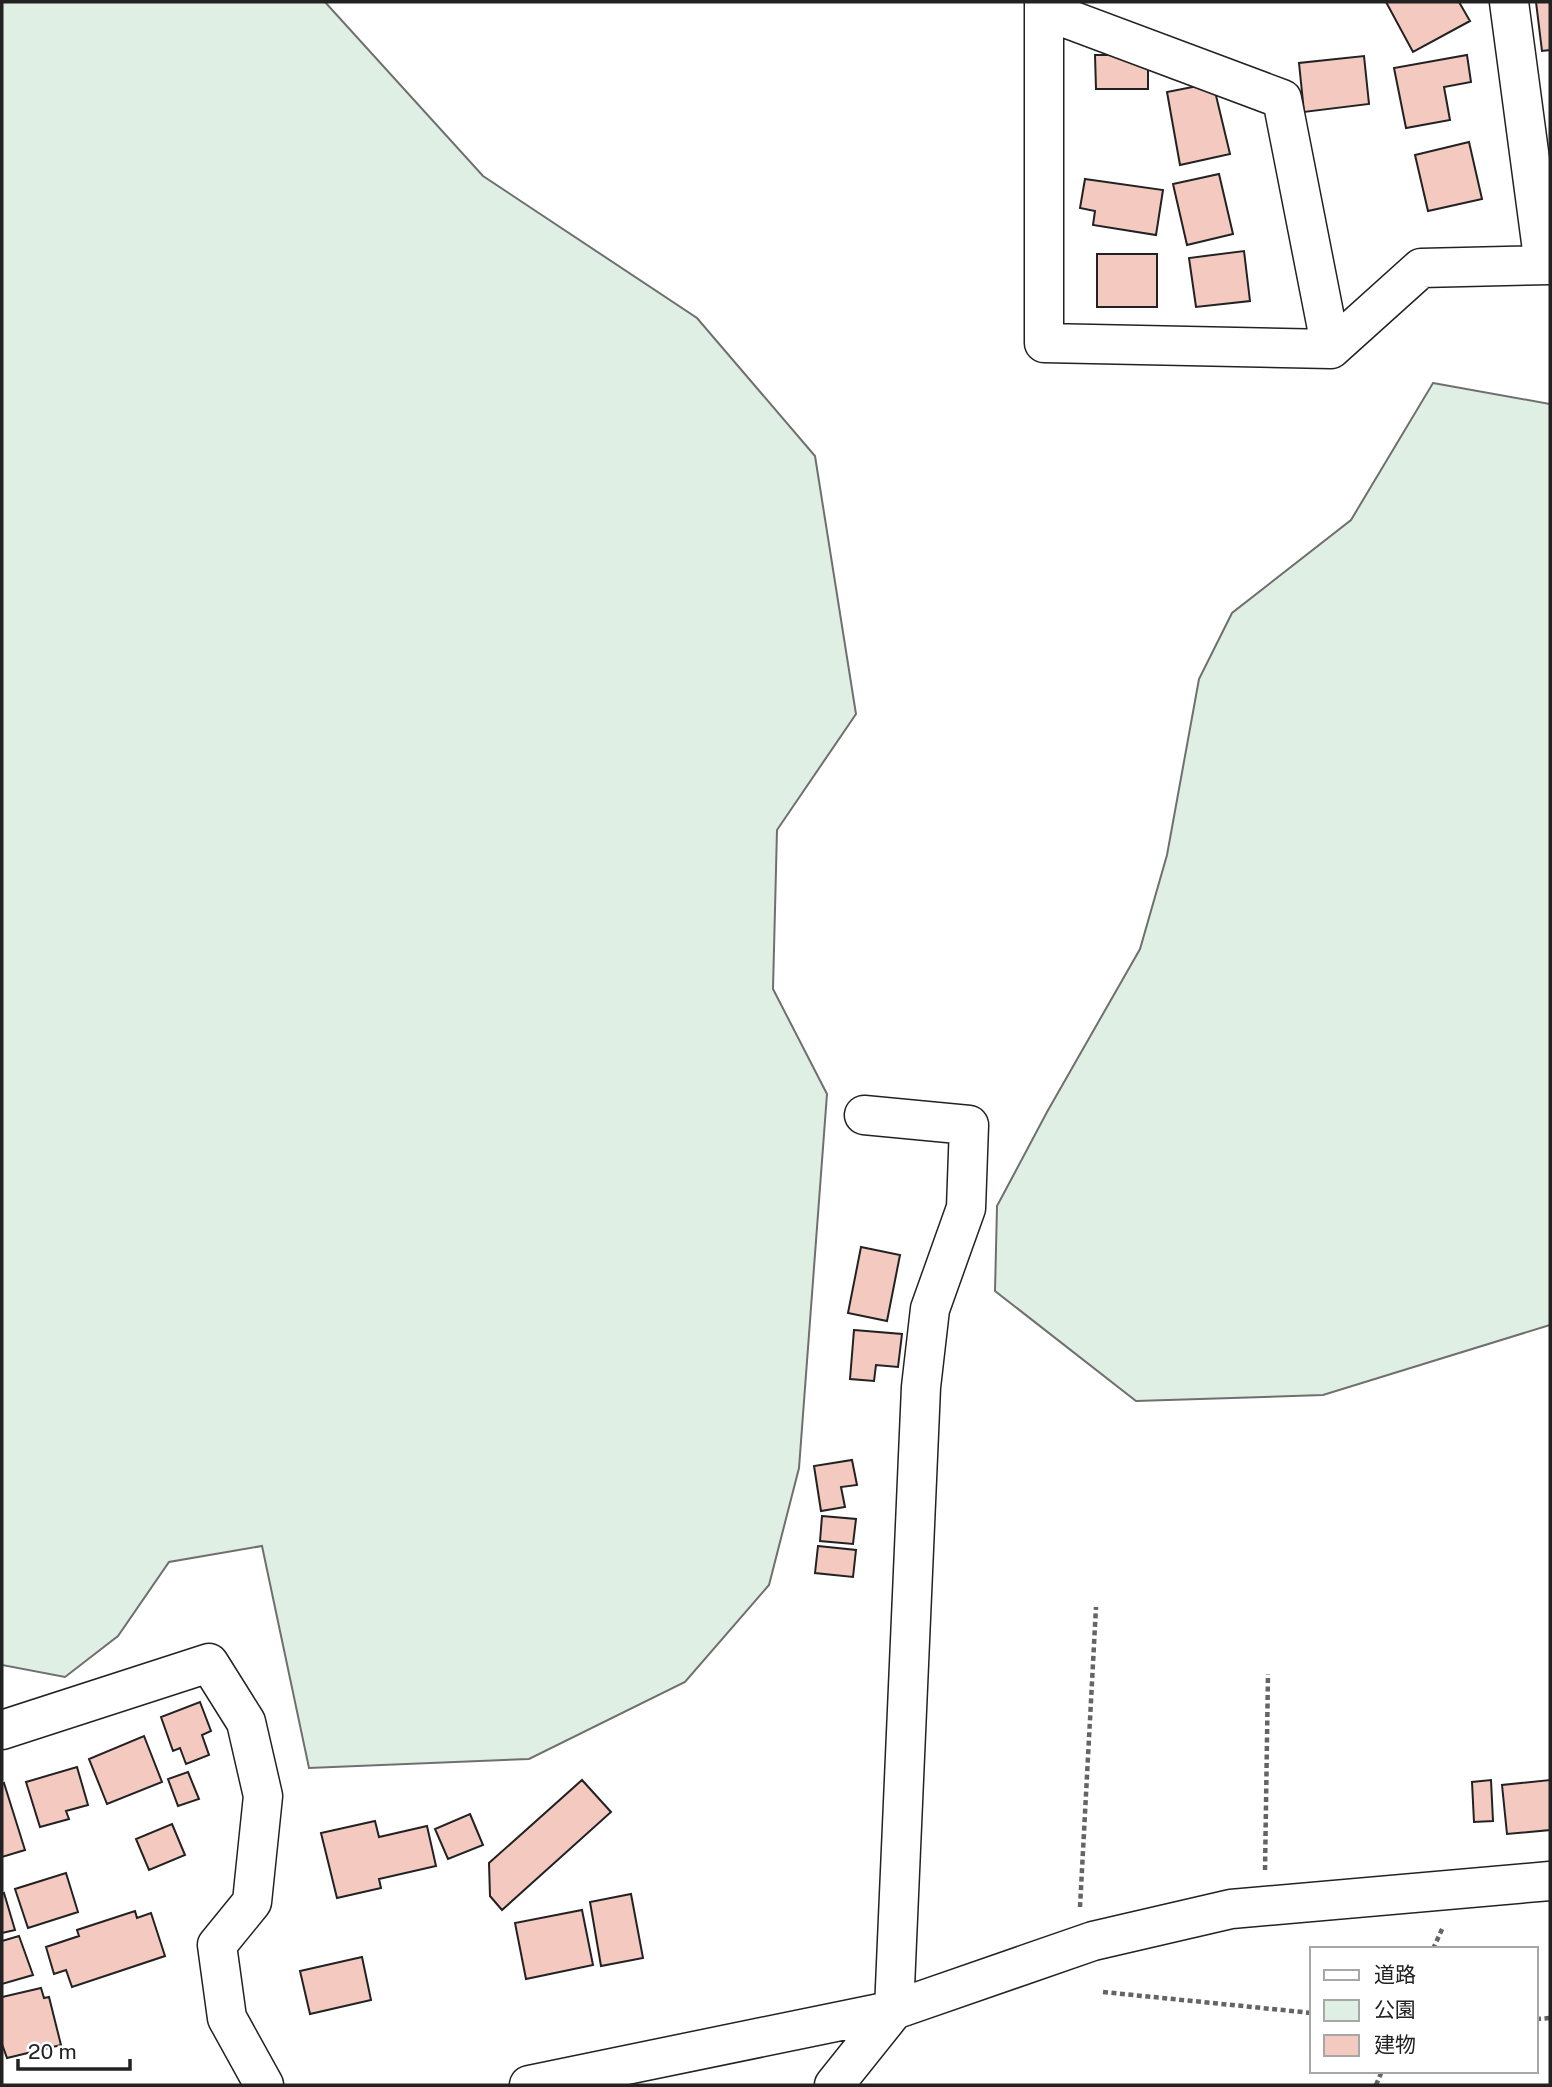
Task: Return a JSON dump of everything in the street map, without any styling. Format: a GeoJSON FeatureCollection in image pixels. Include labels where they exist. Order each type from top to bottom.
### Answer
{"type":"FeatureCollection","features":[{"type":"Feature","properties":{"kind":"street"},"geometry":{"type":"LineString","coordinates":[[1331,349],[1282,99],[1044,6],[1044,343],[1331,349],[1421,268],[1547,265],[1508,2]]}},
{"type":"Feature","properties":{"kind":"street"},"geometry":{"type":"LineString","coordinates":[[834,2085],[894,2010],[920,1387],[930,1309],[966,1208],[969,1125],[864,1115]]}},
{"type":"Feature","properties":{"kind":"street"},"geometry":{"type":"LineString","coordinates":[[2,1730],[209,1663],[246,1721],[263,1796],[252,1902],[217,1945],[227,2018],[264,2085]]}},
{"type":"Feature","properties":{"kind":"street"},"geometry":{"type":"LineString","coordinates":[[529,2085],[894,2010],[1093,1941],[1231,1909],[1550,1881]]}},
{"type":"Feature","properties":{"kind":"path"},"geometry":{"type":"LineString","coordinates":[[1080,1912],[1096,1607]]}},
{"type":"Feature","properties":{"kind":"path"},"geometry":{"type":"LineString","coordinates":[[1265,1875],[1268,1674]]}},
{"type":"Feature","properties":{"kind":"path"},"geometry":{"type":"LineString","coordinates":[[1434,1947],[1444,1923]]}},
{"type":"Feature","properties":{"kind":"path"},"geometry":{"type":"LineString","coordinates":[[1103,1992],[1310,2013]]}},
{"type":"Feature","properties":{"kind":"green space"},"geometry":{"type":"Polygon","coordinates":[[[2,2],[325,2],[483,176],[697,318],[815,456],[856,714],[777,830],[773,989],[827,1094],[799,1468],[769,1585],[685,1682],[529,1759],[309,1768],[262,1546],[169,1562],[118,1636],[65,1677],[2,1665],[2,2]]]}},
{"type":"Feature","properties":{"kind":"green space"},"geometry":{"type":"Polygon","coordinates":[[[1433,383],[1550,404],[1550,1325],[1323,1395],[1136,1401],[995,1291],[997,1206],[1140,949],[1167,855],[1199,679],[1232,613],[1351,520],[1433,383]]]}},
{"type":"Feature","properties":{"kind":"building"},"geometry":{"type":"Polygon","coordinates":[[[1386,2],[1459,2],[1470,21],[1413,52],[1386,2]]]}},
{"type":"Feature","properties":{"kind":"building"},"geometry":{"type":"Polygon","coordinates":[[[1536,2],[1550,2],[1550,50],[1542,51],[1536,2]]]}},
{"type":"Feature","properties":{"kind":"building"},"geometry":{"type":"Polygon","coordinates":[[[1095,55],[1148,55],[1148,89],[1096,89],[1095,55]]]}},
{"type":"Feature","properties":{"kind":"building"},"geometry":{"type":"Polygon","coordinates":[[[1467,55],[1471,82],[1444,87],[1450,120],[1406,128],[1394,68],[1467,55]]]}},
{"type":"Feature","properties":{"kind":"building"},"geometry":{"type":"Polygon","coordinates":[[[1364,56],[1369,104],[1304,112],[1299,63],[1364,56]]]}},
{"type":"Feature","properties":{"kind":"building"},"geometry":{"type":"Polygon","coordinates":[[[1213,83],[1230,154],[1180,165],[1167,92],[1213,83]]]}},
{"type":"Feature","properties":{"kind":"building"},"geometry":{"type":"Polygon","coordinates":[[[1469,142],[1482,199],[1428,211],[1415,155],[1469,142]]]}},
{"type":"Feature","properties":{"kind":"building"},"geometry":{"type":"Polygon","coordinates":[[[1219,174],[1233,234],[1187,245],[1173,184],[1219,174]]]}},
{"type":"Feature","properties":{"kind":"building"},"geometry":{"type":"Polygon","coordinates":[[[1085,179],[1163,190],[1156,235],[1093,225],[1095,211],[1080,208],[1085,179]]]}},
{"type":"Feature","properties":{"kind":"building"},"geometry":{"type":"Polygon","coordinates":[[[1244,251],[1250,301],[1196,307],[1189,258],[1244,251]]]}},
{"type":"Feature","properties":{"kind":"building"},"geometry":{"type":"Polygon","coordinates":[[[1097,254],[1157,254],[1157,307],[1097,307],[1097,254]]]}},
{"type":"Feature","properties":{"kind":"building"},"geometry":{"type":"Polygon","coordinates":[[[861,1247],[900,1255],[887,1321],[848,1313],[861,1247]]]}},
{"type":"Feature","properties":{"kind":"building"},"geometry":{"type":"Polygon","coordinates":[[[854,1330],[902,1334],[898,1367],[876,1365],[874,1381],[850,1379],[854,1330]]]}},
{"type":"Feature","properties":{"kind":"building"},"geometry":{"type":"Polygon","coordinates":[[[852,1460],[857,1485],[841,1487],[845,1507],[821,1511],[814,1466],[852,1460]]]}},
{"type":"Feature","properties":{"kind":"building"},"geometry":{"type":"Polygon","coordinates":[[[822,1516],[856,1519],[853,1544],[820,1541],[822,1516]]]}},
{"type":"Feature","properties":{"kind":"building"},"geometry":{"type":"Polygon","coordinates":[[[818,1546],[856,1550],[853,1577],[815,1573],[818,1546]]]}},
{"type":"Feature","properties":{"kind":"building"},"geometry":{"type":"Polygon","coordinates":[[[200,1702],[211,1731],[202,1735],[209,1755],[186,1764],[180,1748],[173,1751],[161,1717],[200,1702]]]}},
{"type":"Feature","properties":{"kind":"building"},"geometry":{"type":"Polygon","coordinates":[[[144,1736],[162,1782],[107,1804],[89,1759],[144,1736]]]}},
{"type":"Feature","properties":{"kind":"building"},"geometry":{"type":"Polygon","coordinates":[[[77,1767],[88,1805],[66,1811],[69,1819],[40,1827],[26,1782],[77,1767]]]}},
{"type":"Feature","properties":{"kind":"building"},"geometry":{"type":"Polygon","coordinates":[[[188,1772],[199,1799],[178,1806],[168,1779],[188,1772]]]}},
{"type":"Feature","properties":{"kind":"building"},"geometry":{"type":"Polygon","coordinates":[[[582,1780],[611,1812],[502,1910],[490,1896],[489,1863],[582,1780]]]}},
{"type":"Feature","properties":{"kind":"building"},"geometry":{"type":"Polygon","coordinates":[[[1491,1780],[1493,1821],[1474,1822],[1472,1782],[1491,1780]]]}},
{"type":"Feature","properties":{"kind":"building"},"geometry":{"type":"Polygon","coordinates":[[[1550,1780],[1550,1830],[1507,1834],[1502,1785],[1550,1780]]]}},
{"type":"Feature","properties":{"kind":"building"},"geometry":{"type":"Polygon","coordinates":[[[4,1783],[25,1850],[2,1857],[2,1784],[4,1783]]]}},
{"type":"Feature","properties":{"kind":"building"},"geometry":{"type":"Polygon","coordinates":[[[470,1814],[483,1845],[448,1859],[435,1829],[470,1814]]]}},
{"type":"Feature","properties":{"kind":"building"},"geometry":{"type":"Polygon","coordinates":[[[375,1821],[379,1837],[427,1826],[436,1866],[379,1879],[381,1888],[337,1898],[321,1833],[375,1821]]]}},
{"type":"Feature","properties":{"kind":"building"},"geometry":{"type":"Polygon","coordinates":[[[172,1824],[185,1855],[149,1870],[136,1839],[172,1824]]]}},
{"type":"Feature","properties":{"kind":"building"},"geometry":{"type":"Polygon","coordinates":[[[66,1873],[78,1912],[28,1928],[15,1889],[66,1873]]]}},
{"type":"Feature","properties":{"kind":"building"},"geometry":{"type":"Polygon","coordinates":[[[4,1893],[15,1930],[2,1933],[2,1894],[4,1893]]]}},
{"type":"Feature","properties":{"kind":"building"},"geometry":{"type":"Polygon","coordinates":[[[631,1894],[643,1958],[601,1966],[590,1902],[631,1894]]]}},
{"type":"Feature","properties":{"kind":"building"},"geometry":{"type":"Polygon","coordinates":[[[582,1910],[593,1965],[526,1979],[515,1923],[582,1910]]]}},
{"type":"Feature","properties":{"kind":"building"},"geometry":{"type":"Polygon","coordinates":[[[135,1911],[137,1918],[151,1913],[165,1956],[72,1987],[66,1970],[54,1974],[46,1947],[79,1936],[77,1930],[135,1911]]]}},
{"type":"Feature","properties":{"kind":"building"},"geometry":{"type":"Polygon","coordinates":[[[19,1936],[33,1975],[2,1984],[2,1941],[19,1936]]]}},
{"type":"Feature","properties":{"kind":"building"},"geometry":{"type":"Polygon","coordinates":[[[362,1957],[371,2000],[310,2014],[300,1971],[362,1957]]]}},
{"type":"Feature","properties":{"kind":"building"},"geometry":{"type":"Polygon","coordinates":[[[41,1988],[44,1998],[49,1997],[61,2045],[7,2058],[2,2044],[2,1997],[41,1988]]]}}]}
